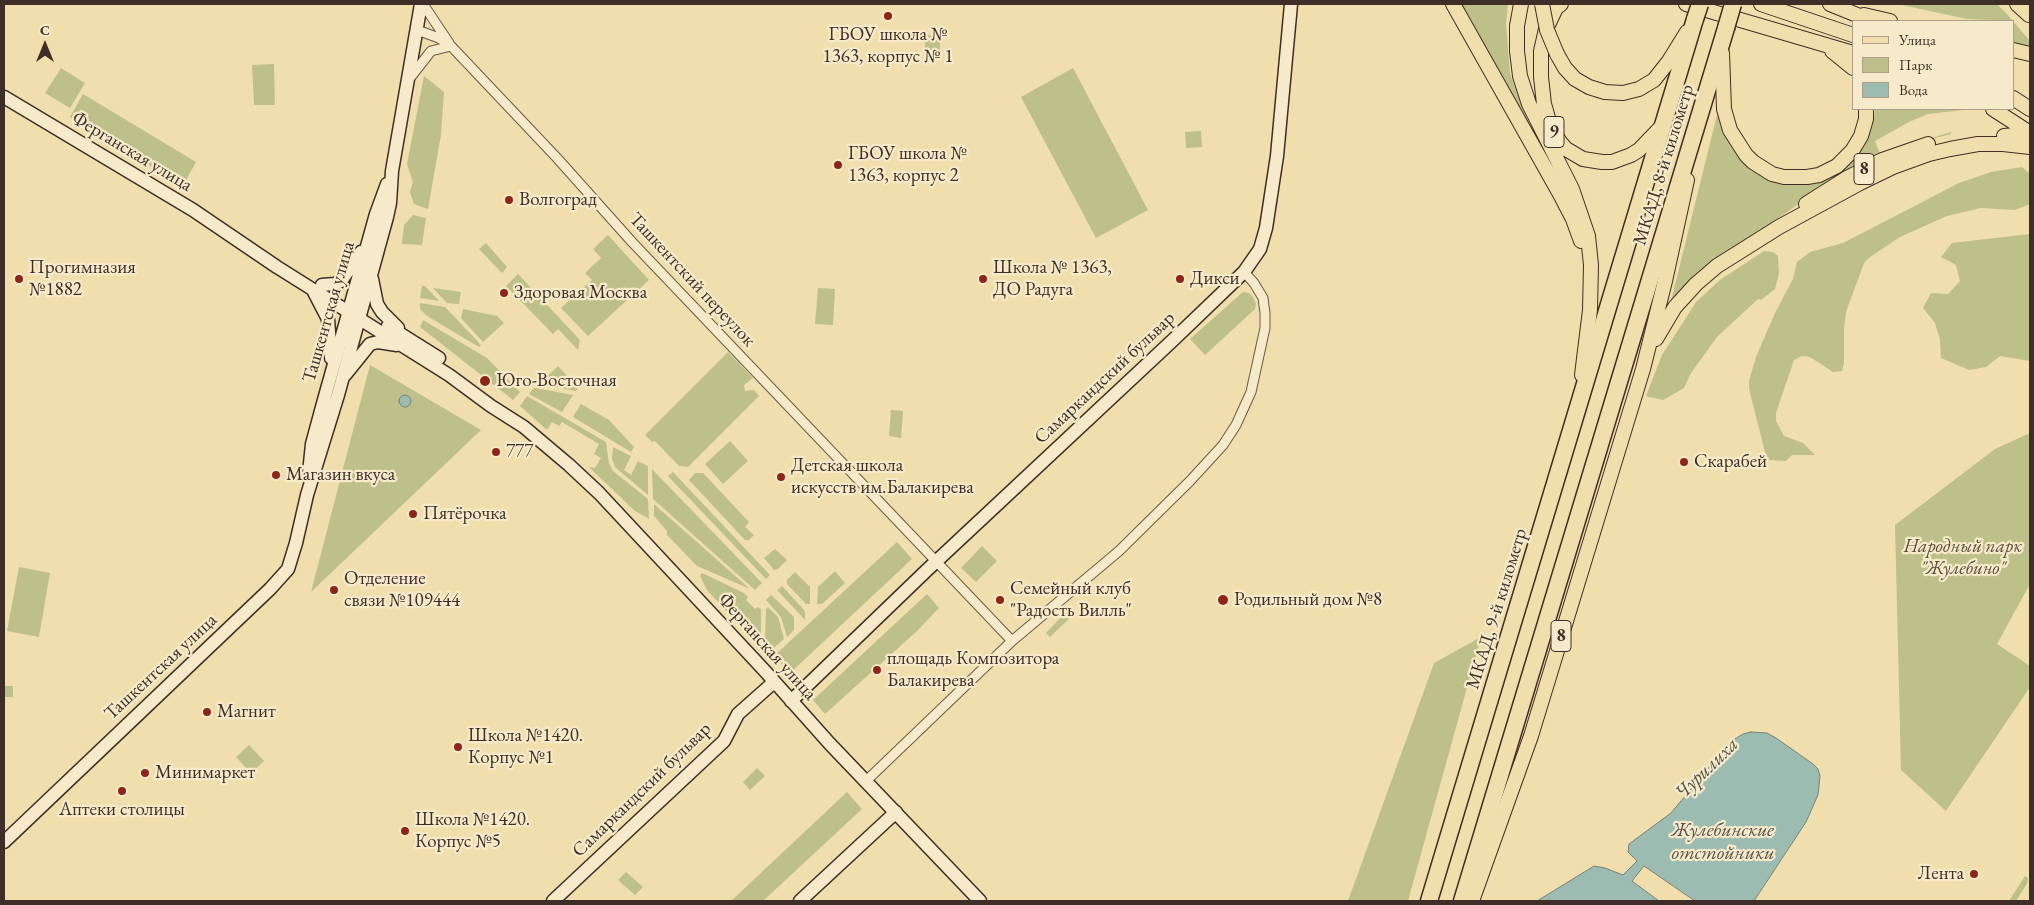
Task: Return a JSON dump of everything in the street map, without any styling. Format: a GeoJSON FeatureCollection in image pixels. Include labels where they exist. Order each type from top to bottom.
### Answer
{"type":"FeatureCollection","features":[{"type":"Feature","properties":{"kind":"highway","name":"МКАД, 8-й километр"},"geometry":{"type":"LineString","coordinates":[[1462,901],[1733,4]]}},
{"type":"Feature","properties":{"kind":"highway","name":"МКАД, 8-й километр"},"geometry":{"type":"LineString","coordinates":[[1602,329],[1698,11]]}},
{"type":"Feature","properties":{"kind":"highway","name":"МКАД, 9-й километр"},"geometry":{"type":"LineString","coordinates":[[1429,901],[1602,329]]}},
{"type":"Feature","properties":{"kind":"main road"},"geometry":{"type":"LineString","coordinates":[[1454,4],[1573,219],[1584,251],[1591,285]]}},
{"type":"Feature","properties":{"kind":"main road"},"geometry":{"type":"LineString","coordinates":[[1520,4],[1517,26],[1520,76],[1529,104],[1572,189],[1582,216],[1590,249],[1591,285],[1586,350],[1574,426]]}},
{"type":"Feature","properties":{"kind":"main road"},"geometry":{"type":"LineString","coordinates":[[1542,4],[1548,30],[1557,54],[1565,68],[1575,79],[1589,87],[1605,92],[1623,93],[1639,89],[1654,80],[1698,11]]}},
{"type":"Feature","properties":{"kind":"main road","name":"9"},"geometry":{"type":"LineString","coordinates":[[1561,4],[1556,8],[1546,29],[1542,51],[1541,77],[1544,104],[1550,124],[1566,149],[1583,159],[1612,162],[1639,150],[1664,124]]}},
{"type":"Feature","properties":{"kind":"main road"},"geometry":{"type":"LineString","coordinates":[[1686,4],[1852,53]]}},
{"type":"Feature","properties":{"kind":"main road"},"geometry":{"type":"LineString","coordinates":[[1761,4],[1852,35]]}},
{"type":"Feature","properties":{"kind":"main road"},"geometry":{"type":"LineString","coordinates":[[1830,4],[1870,20]]}},
{"type":"Feature","properties":{"kind":"main road"},"geometry":{"type":"LineString","coordinates":[[2017,4],[2027,11]]}},
{"type":"Feature","properties":{"kind":"main road"},"geometry":{"type":"LineString","coordinates":[[1853,13],[1885,20]]}},
{"type":"Feature","properties":{"kind":"main road"},"geometry":{"type":"LineString","coordinates":[[1726,28],[1722,52],[1724,109],[1730,130],[1737,143],[1746,156],[1762,169],[1784,177],[1807,177],[1819,175],[1837,166],[1852,151],[1861,136],[1866,110]]}},
{"type":"Feature","properties":{"kind":"main road"},"geometry":{"type":"LineString","coordinates":[[1826,46],[1852,67]]}},
{"type":"Feature","properties":{"kind":"main road"},"geometry":{"type":"LineString","coordinates":[[2014,50],[2030,54]]}},
{"type":"Feature","properties":{"kind":"main road"},"geometry":{"type":"LineString","coordinates":[[2014,99],[2030,109]]}},
{"type":"Feature","properties":{"kind":"main road"},"geometry":{"type":"LineString","coordinates":[[1643,369],[1665,282],[1704,101]]}},
{"type":"Feature","properties":{"kind":"main road"},"geometry":{"type":"LineString","coordinates":[[1994,110],[2030,134]]}},
{"type":"Feature","properties":{"kind":"main road","name":"8"},"geometry":{"type":"LineString","coordinates":[[1472,901],[1531,736],[1643,369],[1659,331],[1675,307],[1696,284],[1717,266],[1778,226],[1818,196],[1882,160],[1927,144],[1962,138],[2030,134]]}},
{"type":"Feature","properties":{"kind":"main road"},"geometry":{"type":"LineString","coordinates":[[1778,226],[1893,167],[1929,154],[1978,144],[2030,147]]}},
{"type":"Feature","properties":{"kind":"street","name":"Ташкентская улица"},"geometry":{"type":"LineString","coordinates":[[4,842],[270,589],[288,569],[307,495],[344,376],[372,276],[390,203],[392,171],[422,4]]}},
{"type":"Feature","properties":{"kind":"street"},"geometry":{"type":"LineString","coordinates":[[408,81],[432,51],[451,46],[422,4]]}},
{"type":"Feature","properties":{"kind":"street","name":"Самаркандский бульвар"},"geometry":{"type":"LineString","coordinates":[[792,701],[1244,272],[1260,250],[1266,228],[1277,156],[1291,4]]}},
{"type":"Feature","properties":{"kind":"street","name":"Ташкентский переулок"},"geometry":{"type":"LineString","coordinates":[[417,30],[439,38],[451,46],[557,158],[632,242],[1012,641]]}},
{"type":"Feature","properties":{"kind":"street","name":"Ферганская улица"},"geometry":{"type":"LineString","coordinates":[[4,97],[193,210],[241,241],[280,260],[349,308],[409,344],[491,406],[520,424],[570,465],[792,701],[865,782],[980,901]]}},
{"type":"Feature","properties":{"kind":"street","name":"Ташкентская улица"},"geometry":{"type":"LineString","coordinates":[[307,495],[312,444],[368,242],[392,171]]}},
{"type":"Feature","properties":{"kind":"street"},"geometry":{"type":"LineString","coordinates":[[332,369],[328,319],[317,287],[335,284],[345,277],[368,242]]}},
{"type":"Feature","properties":{"kind":"street"},"geometry":{"type":"LineString","coordinates":[[865,782],[1012,641],[1119,551],[1208,462],[1236,425],[1253,383],[1263,336],[1265,313],[1263,298],[1259,290],[1244,272]]}},
{"type":"Feature","properties":{"kind":"street"},"geometry":{"type":"LineString","coordinates":[[372,276],[380,309],[409,344]]}},
{"type":"Feature","properties":{"kind":"street"},"geometry":{"type":"LineString","coordinates":[[344,376],[356,364],[363,351],[370,344],[378,342],[409,344]]}},
{"type":"Feature","properties":{"kind":"street","name":"Самаркандский бульвар"},"geometry":{"type":"LineString","coordinates":[[553,901],[724,740],[738,714],[774,682]]}},
{"type":"Feature","properties":{"kind":"street"},"geometry":{"type":"LineString","coordinates":[[800,901],[896,812]]}},
{"type":"Feature","properties":{"kind":"green space"},"geometry":{"type":"Polygon","coordinates":[[[1460,4],[1508,4],[1506,23],[1510,74],[1528,121],[1564,185],[1580,224],[1460,4]]]}},
{"type":"Feature","properties":{"kind":"green space"},"geometry":{"type":"Polygon","coordinates":[[[1897,4],[1997,4],[2012,20],[1967,19],[1897,4]]]}},
{"type":"Feature","properties":{"kind":"green space"},"geometry":{"type":"Polygon","coordinates":[[[2014,22],[2030,41],[2030,48],[2014,43],[2014,22]]]}},
{"type":"Feature","properties":{"kind":"green space"},"geometry":{"type":"Polygon","coordinates":[[[925,35],[940,36],[940,55],[925,55],[925,35]]]}},
{"type":"Feature","properties":{"kind":"green space"},"geometry":{"type":"Polygon","coordinates":[[[274,64],[275,105],[254,105],[252,65],[274,64]]]}},
{"type":"Feature","properties":{"kind":"green space"},"geometry":{"type":"Polygon","coordinates":[[[61,68],[85,83],[70,108],[45,93],[61,68]]]}},
{"type":"Feature","properties":{"kind":"green space"},"geometry":{"type":"Polygon","coordinates":[[[1073,68],[1148,210],[1096,238],[1021,97],[1073,68]]]}},
{"type":"Feature","properties":{"kind":"green space"},"geometry":{"type":"Polygon","coordinates":[[[424,76],[444,92],[441,135],[428,209],[414,204],[410,192],[413,182],[407,164],[424,76]]]}},
{"type":"Feature","properties":{"kind":"green space"},"geometry":{"type":"Polygon","coordinates":[[[83,94],[196,162],[183,186],[70,117],[83,94]]]}},
{"type":"Feature","properties":{"kind":"green space"},"geometry":{"type":"Polygon","coordinates":[[[1719,107],[1747,161],[1803,182],[1864,141],[1875,110],[1963,110],[1928,114],[1875,141],[1880,154],[1901,147],[1817,191],[1700,273],[1671,301],[1719,107]]]}},
{"type":"Feature","properties":{"kind":"green space"},"geometry":{"type":"Polygon","coordinates":[[[1201,131],[1202,147],[1186,148],[1185,132],[1201,131]]]}},
{"type":"Feature","properties":{"kind":"green space"},"geometry":{"type":"Polygon","coordinates":[[[1951,132],[1951,134],[1906,146],[1951,132]]]}},
{"type":"Feature","properties":{"kind":"green space"},"geometry":{"type":"Polygon","coordinates":[[[2022,167],[2030,174],[2030,204],[2015,210],[1981,208],[1947,216],[1900,237],[1864,263],[1846,312],[1842,371],[1833,372],[1810,357],[1802,356],[1794,360],[1776,413],[1776,421],[1784,436],[1803,443],[1815,455],[1792,455],[1786,461],[1769,460],[1765,452],[1749,389],[1749,381],[1756,357],[1775,313],[1793,279],[1797,262],[1810,252],[1843,243],[1959,183],[1991,172],[2022,167]]]}},
{"type":"Feature","properties":{"kind":"green space"},"geometry":{"type":"Polygon","coordinates":[[[413,215],[426,218],[422,245],[402,244],[404,225],[413,215]]]}},
{"type":"Feature","properties":{"kind":"green space"},"geometry":{"type":"Polygon","coordinates":[[[2030,234],[2030,361],[2000,356],[1986,367],[1969,370],[1941,358],[1940,340],[1935,323],[1923,308],[1931,293],[1948,294],[1960,281],[1956,265],[1941,257],[1952,243],[2030,234]]]}},
{"type":"Feature","properties":{"kind":"green space"},"geometry":{"type":"Polygon","coordinates":[[[608,235],[649,280],[588,336],[561,308],[592,280],[585,273],[601,258],[593,249],[608,235]]]}},
{"type":"Feature","properties":{"kind":"green space"},"geometry":{"type":"Polygon","coordinates":[[[486,243],[507,267],[502,273],[479,249],[486,243]]]}},
{"type":"Feature","properties":{"kind":"green space"},"geometry":{"type":"Polygon","coordinates":[[[1764,251],[1773,252],[1778,256],[1779,273],[1775,289],[1761,300],[1758,299],[1717,337],[1691,373],[1684,388],[1663,400],[1646,396],[1662,355],[1696,302],[1720,280],[1764,251]]]}},
{"type":"Feature","properties":{"kind":"green space"},"geometry":{"type":"Polygon","coordinates":[[[518,274],[580,340],[578,350],[558,329],[553,334],[506,286],[518,274]]]}},
{"type":"Feature","properties":{"kind":"green space"},"geometry":{"type":"Polygon","coordinates":[[[422,286],[425,286],[439,301],[420,298],[422,286]]]}},
{"type":"Feature","properties":{"kind":"green space"},"geometry":{"type":"Polygon","coordinates":[[[433,288],[461,292],[459,304],[447,303],[433,288]]]}},
{"type":"Feature","properties":{"kind":"green space"},"geometry":{"type":"Polygon","coordinates":[[[818,288],[835,289],[833,325],[815,324],[818,288]]]}},
{"type":"Feature","properties":{"kind":"green space"},"geometry":{"type":"Polygon","coordinates":[[[1243,292],[1249,293],[1253,297],[1256,304],[1255,309],[1205,355],[1190,339],[1243,292]]]}},
{"type":"Feature","properties":{"kind":"green space"},"geometry":{"type":"Polygon","coordinates":[[[420,303],[445,307],[481,345],[479,347],[427,316],[420,309],[420,303]]]}},
{"type":"Feature","properties":{"kind":"green space"},"geometry":{"type":"Polygon","coordinates":[[[463,309],[497,316],[504,323],[483,342],[461,318],[463,309]]]}},
{"type":"Feature","properties":{"kind":"green space"},"geometry":{"type":"Polygon","coordinates":[[[423,320],[487,358],[520,392],[513,400],[420,327],[423,320]]]}},
{"type":"Feature","properties":{"kind":"green space"},"geometry":{"type":"Polygon","coordinates":[[[728,352],[753,378],[744,385],[745,391],[754,390],[759,396],[688,467],[679,466],[655,441],[652,442],[645,435],[728,352]]]}},
{"type":"Feature","properties":{"kind":"green space"},"geometry":{"type":"Polygon","coordinates":[[[370,365],[481,430],[311,592],[370,365]]]}},
{"type":"Feature","properties":{"kind":"green space"},"geometry":{"type":"Polygon","coordinates":[[[558,366],[578,388],[576,391],[539,384],[558,366]]]}},
{"type":"Feature","properties":{"kind":"green space"},"geometry":{"type":"Polygon","coordinates":[[[534,388],[573,395],[562,412],[529,394],[534,388]]]}},
{"type":"Feature","properties":{"kind":"green space"},"geometry":{"type":"Polygon","coordinates":[[[527,396],[606,442],[609,463],[613,471],[648,499],[649,519],[635,511],[589,467],[595,468],[601,458],[594,454],[599,444],[562,422],[559,426],[552,422],[547,430],[520,406],[527,396]]]}},
{"type":"Feature","properties":{"kind":"green space"},"geometry":{"type":"Polygon","coordinates":[[[581,404],[609,420],[634,447],[631,452],[573,417],[581,404]]]}},
{"type":"Feature","properties":{"kind":"green space"},"geometry":{"type":"Polygon","coordinates":[[[891,410],[903,411],[901,438],[889,436],[891,410]]]}},
{"type":"Feature","properties":{"kind":"green space","name":"Народный парк \"Жулебино\""},"geometry":{"type":"Polygon","coordinates":[[[2030,433],[2030,584],[1997,644],[2030,666],[2030,687],[1946,811],[1901,770],[1895,525],[1995,449],[2030,433]]]}},
{"type":"Feature","properties":{"kind":"green space"},"geometry":{"type":"Polygon","coordinates":[[[730,441],[748,461],[723,484],[705,464],[730,441]]]}},
{"type":"Feature","properties":{"kind":"green space"},"geometry":{"type":"Polygon","coordinates":[[[613,447],[631,456],[624,470],[631,475],[638,461],[648,466],[648,495],[615,467],[612,459],[613,447]]]}},
{"type":"Feature","properties":{"kind":"green space"},"geometry":{"type":"Polygon","coordinates":[[[652,469],[762,583],[755,590],[653,499],[652,469]]]}},
{"type":"Feature","properties":{"kind":"green space"},"geometry":{"type":"Polygon","coordinates":[[[673,472],[770,575],[766,579],[668,476],[673,472]]]}},
{"type":"Feature","properties":{"kind":"green space"},"geometry":{"type":"Polygon","coordinates":[[[695,473],[703,473],[749,522],[745,527],[754,535],[749,540],[745,540],[689,480],[695,473]]]}},
{"type":"Feature","properties":{"kind":"green space"},"geometry":{"type":"Polygon","coordinates":[[[654,504],[750,589],[697,566],[667,535],[667,531],[654,516],[654,504]]]}},
{"type":"Feature","properties":{"kind":"green space"},"geometry":{"type":"Polygon","coordinates":[[[897,542],[912,559],[790,673],[774,656],[897,542]]]}},
{"type":"Feature","properties":{"kind":"green space"},"geometry":{"type":"Polygon","coordinates":[[[982,546],[997,561],[976,582],[961,568],[982,546]]]}},
{"type":"Feature","properties":{"kind":"green space"},"geometry":{"type":"Polygon","coordinates":[[[775,549],[787,560],[778,569],[774,570],[764,558],[775,549]]]}},
{"type":"Feature","properties":{"kind":"green space"},"geometry":{"type":"Polygon","coordinates":[[[19,567],[50,573],[39,637],[7,631],[19,567]]]}},
{"type":"Feature","properties":{"kind":"green space"},"geometry":{"type":"Polygon","coordinates":[[[835,571],[845,583],[822,604],[817,604],[818,587],[835,571]]]}},
{"type":"Feature","properties":{"kind":"green space"},"geometry":{"type":"Polygon","coordinates":[[[795,572],[810,587],[810,604],[806,604],[787,584],[787,580],[795,572]]]}},
{"type":"Feature","properties":{"kind":"green space"},"geometry":{"type":"Polygon","coordinates":[[[702,573],[744,593],[748,597],[746,600],[755,609],[758,607],[761,609],[761,649],[707,590],[700,576],[702,573]]]}},
{"type":"Feature","properties":{"kind":"green space"},"geometry":{"type":"Polygon","coordinates":[[[782,586],[805,611],[805,620],[777,590],[782,586]]]}},
{"type":"Feature","properties":{"kind":"green space"},"geometry":{"type":"Polygon","coordinates":[[[927,594],[939,608],[917,631],[825,714],[813,700],[927,594]]]}},
{"type":"Feature","properties":{"kind":"green space"},"geometry":{"type":"Polygon","coordinates":[[[771,595],[794,617],[794,630],[787,637],[781,617],[766,600],[771,595]]]}},
{"type":"Feature","properties":{"kind":"green space"},"geometry":{"type":"Polygon","coordinates":[[[768,607],[778,617],[784,639],[769,652],[765,648],[766,609],[768,607]]]}},
{"type":"Feature","properties":{"kind":"green space"},"geometry":{"type":"Polygon","coordinates":[[[1067,611],[1072,616],[1050,637],[1046,633],[1067,611]]]}},
{"type":"Feature","properties":{"kind":"green space"},"geometry":{"type":"Polygon","coordinates":[[[1481,637],[1408,901],[1348,901],[1434,663],[1481,637]]]}},
{"type":"Feature","properties":{"kind":"green space"},"geometry":{"type":"Polygon","coordinates":[[[4,686],[13,686],[13,697],[4,697],[4,686]]]}},
{"type":"Feature","properties":{"kind":"green space"},"geometry":{"type":"Polygon","coordinates":[[[249,745],[264,761],[251,773],[236,757],[249,745]]]}},
{"type":"Feature","properties":{"kind":"green space"},"geometry":{"type":"Polygon","coordinates":[[[757,768],[765,776],[750,790],[743,782],[757,768]]]}},
{"type":"Feature","properties":{"kind":"green space"},"geometry":{"type":"Polygon","coordinates":[[[847,792],[862,809],[763,901],[731,901],[847,792]]]}},
{"type":"Feature","properties":{"kind":"green space"},"geometry":{"type":"Polygon","coordinates":[[[626,872],[643,887],[635,895],[618,880],[626,872]]]}},
{"type":"Feature","properties":{"kind":"green space"},"geometry":{"type":"Polygon","coordinates":[[[2025,876],[2028,878],[2028,882],[2016,901],[2009,901],[2025,876]]]}},
{"type":"Feature","properties":{"kind":"water"},"geometry":{"type":"Polygon","coordinates":[[[405,395],[411,401],[405,407],[399,401],[405,395]]]}},
{"type":"Feature","properties":{"kind":"water","name":"Жулебинские отстойники"},"geometry":{"type":"Polygon","coordinates":[[[1751,732],[1767,733],[1776,738],[1813,764],[1818,769],[1820,776],[1818,795],[1806,822],[1754,901],[1695,901],[1644,866],[1632,881],[1659,901],[1537,901],[1594,866],[1623,875],[1637,861],[1628,852],[1629,844],[1671,813],[1730,742],[1743,734],[1751,732]]]}},
{"type":"Feature","properties":{"kind":"place","name":"ГБОУ школа № 1363, корпус № 1"},"geometry":{"type":"Point","coordinates":[888,16]}},
{"type":"Feature","properties":{"kind":"place","name":"ГБОУ школа № 1363, корпус 2"},"geometry":{"type":"Point","coordinates":[838,165]}},
{"type":"Feature","properties":{"kind":"place","name":"Волгоград"},"geometry":{"type":"Point","coordinates":[509,200]}},
{"type":"Feature","properties":{"kind":"place","name":"Прогимназия №1882"},"geometry":{"type":"Point","coordinates":[19,279]}},
{"type":"Feature","properties":{"kind":"place","name":"Школа № 1363, ДО Радуга"},"geometry":{"type":"Point","coordinates":[983,279]}},
{"type":"Feature","properties":{"kind":"place","name":"Дикси"},"geometry":{"type":"Point","coordinates":[1180,279]}},
{"type":"Feature","properties":{"kind":"place","name":"Здоровая Москва"},"geometry":{"type":"Point","coordinates":[504,293]}},
{"type":"Feature","properties":{"kind":"place","name":"Юго-Восточная"},"geometry":{"type":"Point","coordinates":[485,381]}},
{"type":"Feature","properties":{"kind":"place","name":"777"},"geometry":{"type":"Point","coordinates":[496,452]}},
{"type":"Feature","properties":{"kind":"place","name":"Скарабей"},"geometry":{"type":"Point","coordinates":[1684,462]}},
{"type":"Feature","properties":{"kind":"place","name":"Магазин вкуса"},"geometry":{"type":"Point","coordinates":[276,475]}},
{"type":"Feature","properties":{"kind":"place","name":"Детская школа искусств им.Балакирева"},"geometry":{"type":"Point","coordinates":[781,477]}},
{"type":"Feature","properties":{"kind":"place","name":"Пятёрочка"},"geometry":{"type":"Point","coordinates":[413,514]}},
{"type":"Feature","properties":{"kind":"place","name":"Отделение связи №109444"},"geometry":{"type":"Point","coordinates":[334,590]}},
{"type":"Feature","properties":{"kind":"place","name":"Семейный клуб \"Радость Вилль\""},"geometry":{"type":"Point","coordinates":[1000,600]}},
{"type":"Feature","properties":{"kind":"place","name":"Родильный дом №8"},"geometry":{"type":"Point","coordinates":[1223,600]}},
{"type":"Feature","properties":{"kind":"place","name":"площадь Композитора Балакирева"},"geometry":{"type":"Point","coordinates":[877,670]}},
{"type":"Feature","properties":{"kind":"place","name":"Магнит"},"geometry":{"type":"Point","coordinates":[207,712]}},
{"type":"Feature","properties":{"kind":"place","name":"Школа №1420. Корпус №1"},"geometry":{"type":"Point","coordinates":[458,747]}},
{"type":"Feature","properties":{"kind":"place","name":"Минимаркет"},"geometry":{"type":"Point","coordinates":[145,773]}},
{"type":"Feature","properties":{"kind":"place","name":"Аптеки столицы"},"geometry":{"type":"Point","coordinates":[122,791]}},
{"type":"Feature","properties":{"kind":"place","name":"Школа №1420. Корпус №5"},"geometry":{"type":"Point","coordinates":[405,831]}},
{"type":"Feature","properties":{"kind":"place","name":"Лента"},"geometry":{"type":"Point","coordinates":[1974,874]}},
{"type":"Feature","properties":{"kind":"water label","name":"Чурилиха"},"geometry":{"type":"Point","coordinates":[1707,769]}}]}
